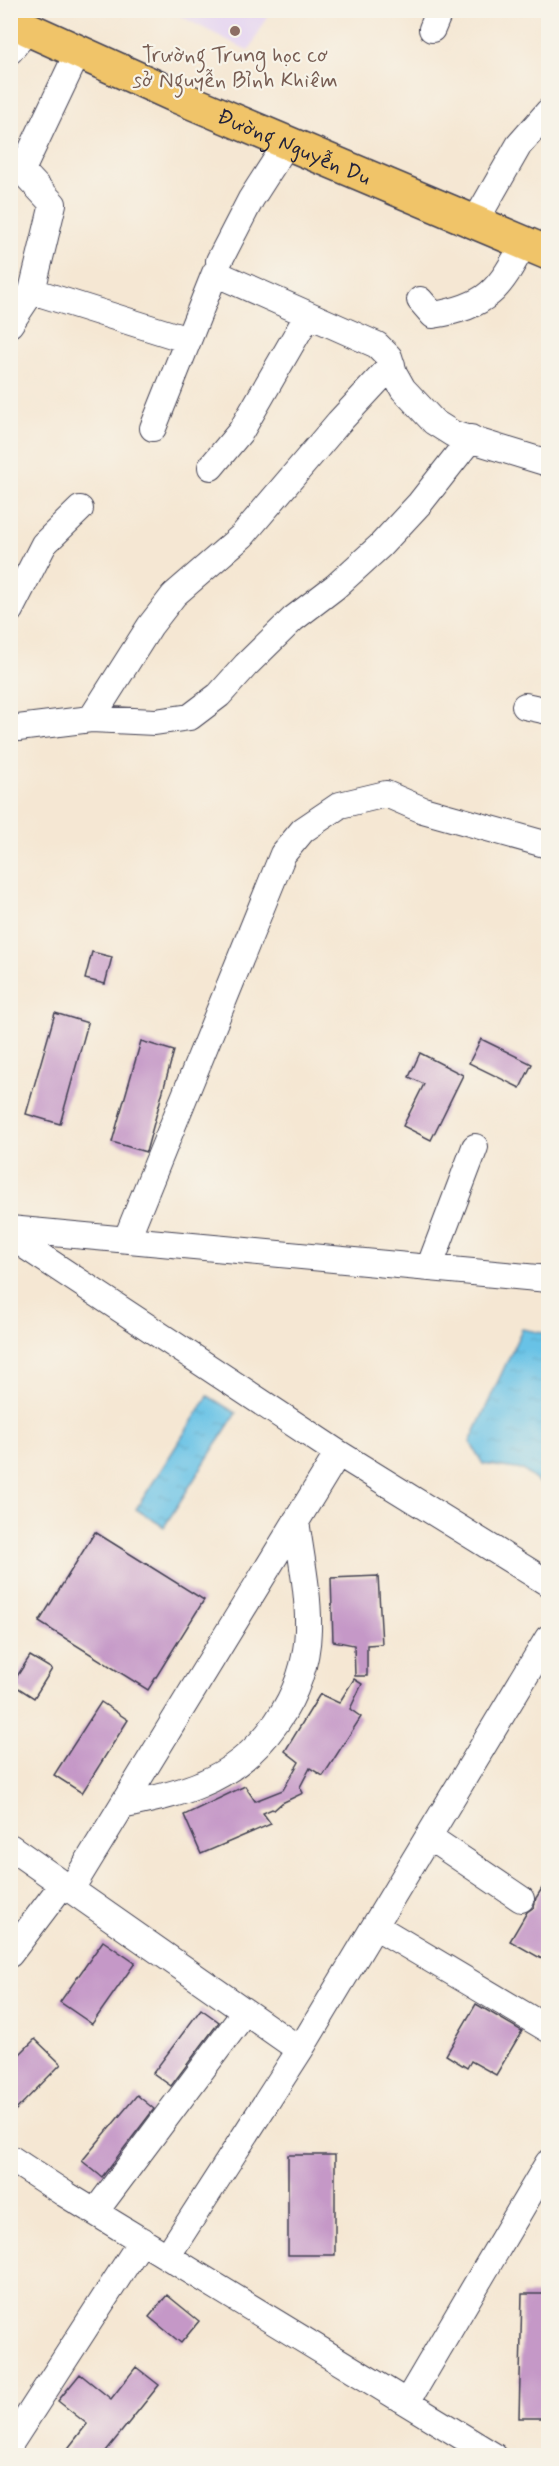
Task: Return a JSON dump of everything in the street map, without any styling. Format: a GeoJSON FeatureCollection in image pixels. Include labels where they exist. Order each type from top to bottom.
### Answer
{"type":"FeatureCollection","features":[{"type":"Feature","properties":{"kind":"main road","name":"Đường Nguyễn Du"},"geometry":{"type":"LineString","coordinates":[[16,26],[536,248]]}},
{"type":"Feature","properties":{"kind":"street"},"geometry":{"type":"LineString","coordinates":[[10,324],[32,291],[53,204],[16,164],[78,52]]}},
{"type":"Feature","properties":{"kind":"street"},"geometry":{"type":"LineString","coordinates":[[475,222],[519,145],[549,112]]}},
{"type":"Feature","properties":{"kind":"street"},"geometry":{"type":"LineString","coordinates":[[219,261],[251,199],[287,143]]}},
{"type":"Feature","properties":{"kind":"street"},"geometry":{"type":"LineString","coordinates":[[420,300],[433,315],[478,303],[488,297],[502,280],[536,248]]}},
{"type":"Feature","properties":{"kind":"street"},"geometry":{"type":"LineString","coordinates":[[153,428],[215,273],[392,352],[403,389],[434,422],[453,434],[549,463]]}},
{"type":"Feature","properties":{"kind":"street"},"geometry":{"type":"LineString","coordinates":[[32,291],[188,340]]}},
{"type":"Feature","properties":{"kind":"street"},"geometry":{"type":"LineString","coordinates":[[211,467],[241,431],[308,315]]}},
{"type":"Feature","properties":{"kind":"street"},"geometry":{"type":"LineString","coordinates":[[91,719],[150,626],[174,595],[242,536],[339,422],[392,352]]}},
{"type":"Feature","properties":{"kind":"street"},"geometry":{"type":"LineString","coordinates":[[10,729],[91,719],[155,722],[190,717],[219,695],[293,619],[335,587],[380,546],[420,503],[471,438]]}},
{"type":"Feature","properties":{"kind":"street"},"geometry":{"type":"LineString","coordinates":[[10,610],[44,544],[80,508]]}},
{"type":"Feature","properties":{"kind":"street"},"geometry":{"type":"LineString","coordinates":[[127,1239],[282,854],[303,830],[340,805],[386,795],[423,810],[549,845]]}},
{"type":"Feature","properties":{"kind":"street"},"geometry":{"type":"LineString","coordinates":[[429,1268],[475,1147]]}},
{"type":"Feature","properties":{"kind":"street"},"geometry":{"type":"LineString","coordinates":[[10,1229],[549,1279]]}},
{"type":"Feature","properties":{"kind":"street"},"geometry":{"type":"LineString","coordinates":[[10,1236],[338,1453],[549,1583]]}},
{"type":"Feature","properties":{"kind":"street"},"geometry":{"type":"LineString","coordinates":[[10,1954],[67,1886],[122,1806],[338,1453]]}},
{"type":"Feature","properties":{"kind":"street"},"geometry":{"type":"LineString","coordinates":[[122,1806],[165,1796],[217,1777],[259,1744],[286,1709],[301,1672],[308,1632],[305,1581],[296,1521]]}},
{"type":"Feature","properties":{"kind":"street"},"geometry":{"type":"LineString","coordinates":[[168,2255],[300,2050],[549,1638]]}},
{"type":"Feature","properties":{"kind":"street"},"geometry":{"type":"LineString","coordinates":[[429,1837],[521,1899]]}},
{"type":"Feature","properties":{"kind":"street"},"geometry":{"type":"LineString","coordinates":[[10,1847],[300,2050]]}},
{"type":"Feature","properties":{"kind":"street"},"geometry":{"type":"LineString","coordinates":[[375,1926],[549,2029]]}},
{"type":"Feature","properties":{"kind":"street"},"geometry":{"type":"LineString","coordinates":[[95,2212],[245,2012]]}},
{"type":"Feature","properties":{"kind":"street"},"geometry":{"type":"LineString","coordinates":[[10,2158],[494,2456]]}},
{"type":"Feature","properties":{"kind":"street"},"geometry":{"type":"LineString","coordinates":[[407,2402],[549,2163]]}},
{"type":"Feature","properties":{"kind":"street"},"geometry":{"type":"LineString","coordinates":[[10,2444],[142,2240]]}},
{"type":"Feature","properties":{"kind":"shaded area","name":"Trường Trung học cơ sở Nguyễn Bỉnh Khiêm"},"geometry":{"type":"Polygon","coordinates":[[[270,10],[249,51],[170,11],[270,10]]]}},
{"type":"Feature","properties":{"kind":"water"},"geometry":{"type":"Polygon","coordinates":[[[522,1329],[548,1334],[548,1490],[523,1470],[483,1464],[470,1442],[522,1329]]]}},
{"type":"Feature","properties":{"kind":"water"},"geometry":{"type":"Polygon","coordinates":[[[208,1396],[236,1413],[164,1527],[136,1509],[208,1396]]]}},
{"type":"Feature","properties":{"kind":"building"},"geometry":{"type":"Polygon","coordinates":[[[92,952],[112,957],[105,984],[85,979],[92,952]]]}},
{"type":"Feature","properties":{"kind":"building"},"geometry":{"type":"Polygon","coordinates":[[[55,1013],[88,1023],[60,1124],[26,1114],[55,1013]]]}},
{"type":"Feature","properties":{"kind":"building"},"geometry":{"type":"Polygon","coordinates":[[[481,1039],[532,1064],[520,1088],[469,1063],[481,1039]]]}},
{"type":"Feature","properties":{"kind":"building"},"geometry":{"type":"Polygon","coordinates":[[[141,1041],[174,1051],[146,1152],[112,1142],[141,1041]]]}},
{"type":"Feature","properties":{"kind":"building"},"geometry":{"type":"Polygon","coordinates":[[[420,1053],[463,1075],[431,1140],[403,1126],[424,1084],[409,1077],[420,1053]]]}},
{"type":"Feature","properties":{"kind":"building"},"geometry":{"type":"Polygon","coordinates":[[[95,1532],[204,1600],[148,1690],[39,1622],[95,1532]]]}},
{"type":"Feature","properties":{"kind":"building"},"geometry":{"type":"Polygon","coordinates":[[[378,1576],[382,1644],[367,1645],[367,1676],[355,1676],[354,1645],[333,1641],[331,1578],[378,1576]]]}},
{"type":"Feature","properties":{"kind":"building"},"geometry":{"type":"Polygon","coordinates":[[[30,1656],[52,1669],[34,1698],[12,1684],[30,1656]]]}},
{"type":"Feature","properties":{"kind":"building"},"geometry":{"type":"Polygon","coordinates":[[[354,1679],[362,1684],[350,1709],[361,1717],[323,1776],[310,1768],[300,1787],[303,1793],[282,1803],[274,1810],[263,1813],[271,1824],[201,1854],[184,1815],[245,1786],[255,1801],[283,1790],[299,1762],[285,1751],[320,1694],[339,1703],[354,1679]]]}},
{"type":"Feature","properties":{"kind":"building"},"geometry":{"type":"Polygon","coordinates":[[[101,1702],[128,1720],[82,1793],[54,1775],[101,1702]]]}},
{"type":"Feature","properties":{"kind":"building"},"geometry":{"type":"Polygon","coordinates":[[[549,1877],[549,1963],[510,1941],[527,1912],[534,1907],[536,1898],[549,1877]]]}},
{"type":"Feature","properties":{"kind":"building"},"geometry":{"type":"Polygon","coordinates":[[[103,1941],[135,1963],[92,2024],[60,2002],[103,1941]]]}},
{"type":"Feature","properties":{"kind":"building"},"geometry":{"type":"Polygon","coordinates":[[[476,2004],[522,2031],[496,2075],[471,2061],[467,2068],[446,2055],[476,2004]]]}},
{"type":"Feature","properties":{"kind":"building"},"geometry":{"type":"Polygon","coordinates":[[[201,2009],[219,2022],[171,2086],[153,2073],[201,2009]]]}},
{"type":"Feature","properties":{"kind":"building"},"geometry":{"type":"Polygon","coordinates":[[[35,2039],[61,2064],[10,2116],[10,2064],[35,2039]]]}},
{"type":"Feature","properties":{"kind":"building"},"geometry":{"type":"Polygon","coordinates":[[[137,2095],[154,2109],[102,2177],[82,2161],[137,2095]]]}},
{"type":"Feature","properties":{"kind":"building"},"geometry":{"type":"Polygon","coordinates":[[[288,2155],[335,2155],[335,2255],[288,2255],[288,2155]]]}},
{"type":"Feature","properties":{"kind":"building"},"geometry":{"type":"Polygon","coordinates":[[[522,2294],[549,2294],[549,2418],[519,2418],[522,2294]]]}},
{"type":"Feature","properties":{"kind":"building"},"geometry":{"type":"Polygon","coordinates":[[[167,2295],[199,2321],[181,2343],[149,2317],[167,2295]]]}},
{"type":"Feature","properties":{"kind":"building"},"geometry":{"type":"Polygon","coordinates":[[[136,2367],[159,2385],[102,2456],[62,2456],[87,2424],[58,2401],[80,2374],[111,2399],[136,2367]]]}},
{"type":"Feature","properties":{"kind":"place","name":"Trường Trung học cơ sở Nguyễn Bỉnh Khiêm"},"geometry":{"type":"Point","coordinates":[235,31]}}]}
